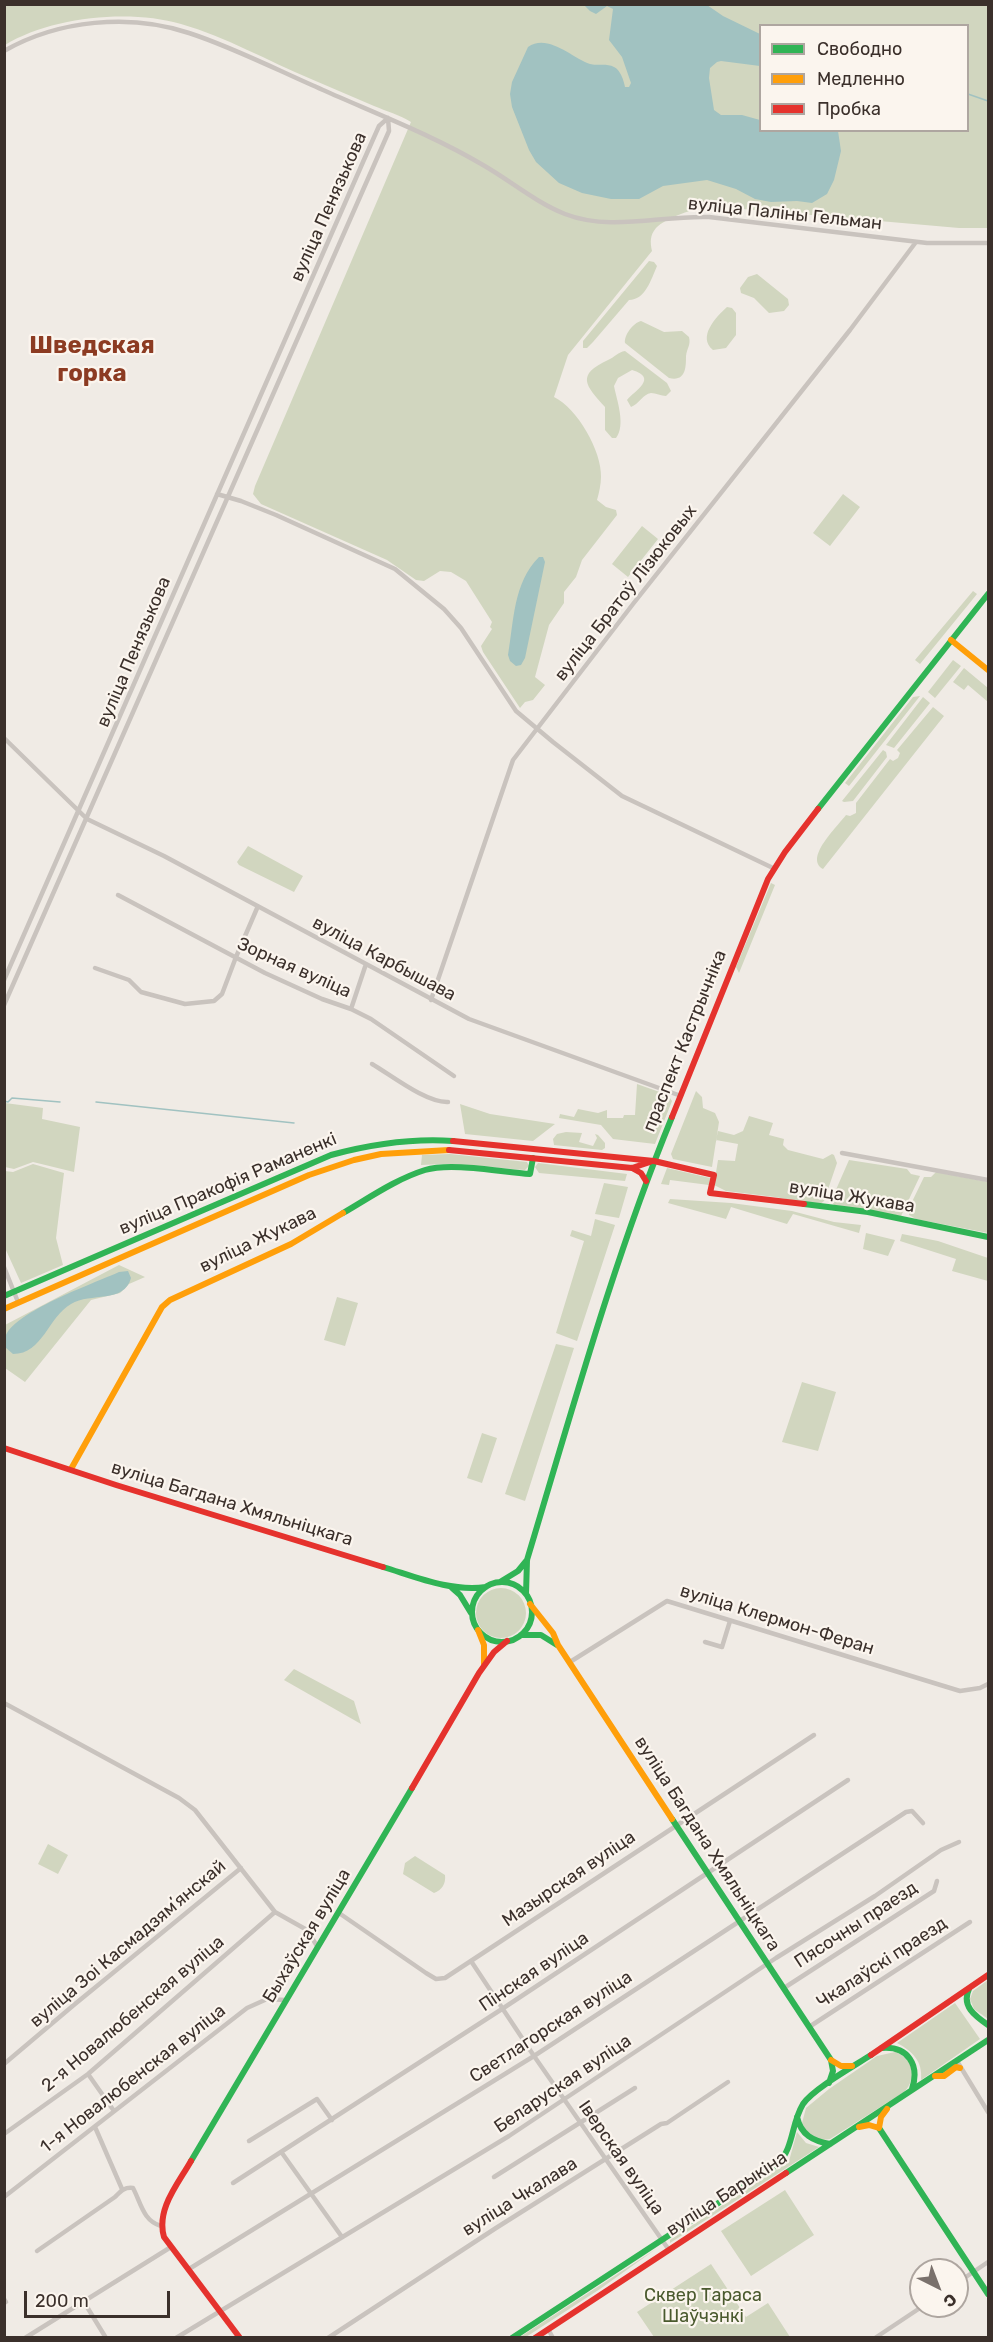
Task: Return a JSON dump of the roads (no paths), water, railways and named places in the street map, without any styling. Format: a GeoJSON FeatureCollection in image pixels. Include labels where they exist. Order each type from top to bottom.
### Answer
{"type":"FeatureCollection","features":[{"type":"Feature","properties":{"kind":"main road","name":"праспект Кастрычніка"},"geometry":{"type":"LineString","coordinates":[[526,1594],[527,1560],[593,1341],[646,1181],[742,939],[773,868],[988,594]]}},
{"type":"Feature","properties":{"kind":"main road"},"geometry":{"type":"LineString","coordinates":[[951,640],[988,670]]}},
{"type":"Feature","properties":{"kind":"main road"},"geometry":{"type":"LineString","coordinates":[[424,1150],[430,1144],[425,1139]]}},
{"type":"Feature","properties":{"kind":"main road","name":"вуліца Пракофія Раманенкі"},"geometry":{"type":"LineString","coordinates":[[4,1298],[166,1224],[331,1155],[368,1145],[425,1139],[654,1161]]}},
{"type":"Feature","properties":{"kind":"main road"},"geometry":{"type":"LineString","coordinates":[[506,1155],[503,1150],[508,1146]]}},
{"type":"Feature","properties":{"kind":"main road","name":"вуліца Пракофія Раманенкі"},"geometry":{"type":"LineString","coordinates":[[6,1308],[170,1234],[345,1162],[382,1154],[424,1150],[506,1155],[632,1168],[654,1161]]}},
{"type":"Feature","properties":{"kind":"main road","name":"вуліца Жукава"},"geometry":{"type":"LineString","coordinates":[[71,1469],[162,1307],[170,1300],[297,1241],[357,1205],[425,1170],[449,1167],[530,1174],[533,1158]]}},
{"type":"Feature","properties":{"kind":"main road","name":"вуліца Жукава"},"geometry":{"type":"LineString","coordinates":[[654,1161],[714,1175],[710,1193],[868,1212],[988,1237]]}},
{"type":"Feature","properties":{"kind":"main road"},"geometry":{"type":"LineString","coordinates":[[632,1168],[641,1173],[646,1181]]}},
{"type":"Feature","properties":{"kind":"main road"},"geometry":{"type":"LineString","coordinates":[[166,1224],[163,1232],[170,1234]]}},
{"type":"Feature","properties":{"kind":"main road","name":"вуліца Багдана Хмяльніцкага"},"geometry":{"type":"LineString","coordinates":[[4,1448],[116,1485],[451,1587],[473,1589],[486,1587]]}},
{"type":"Feature","properties":{"kind":"main road"},"geometry":{"type":"LineString","coordinates":[[472,1615],[473,1604],[478,1594],[486,1587],[501,1582],[518,1571],[527,1560]]}},
{"type":"Feature","properties":{"kind":"main road"},"geometry":{"type":"LineString","coordinates":[[501,1582],[510,1583],[526,1594],[530,1604],[531,1616],[528,1626],[521,1635]]}},
{"type":"Feature","properties":{"kind":"main road"},"geometry":{"type":"LineString","coordinates":[[451,1587],[460,1595],[472,1615],[484,1645],[484,1664]]}},
{"type":"Feature","properties":{"kind":"main road","name":"вуліца Багдана Хмяльніцкага"},"geometry":{"type":"LineString","coordinates":[[530,1604],[553,1634],[558,1645],[831,2060]]}},
{"type":"Feature","properties":{"kind":"main road"},"geometry":{"type":"LineString","coordinates":[[478,1630],[486,1637],[496,1641],[507,1641],[521,1635],[541,1635],[558,1645]]}},
{"type":"Feature","properties":{"kind":"main road","name":"Быхаўская вуліца"},"geometry":{"type":"LineString","coordinates":[[161,2226],[165,2206],[285,2000],[339,1914],[484,1664],[507,1641]]}},
{"type":"Feature","properties":{"kind":"main road","name":"вуліца Барыкіна"},"geometry":{"type":"LineString","coordinates":[[512,2337],[783,2160],[788,2150],[799,2108],[808,2097],[988,1975]]}},
{"type":"Feature","properties":{"kind":"main road"},"geometry":{"type":"LineString","coordinates":[[971,1987],[965,1996],[966,2006],[970,2012],[988,2025]]}},
{"type":"Feature","properties":{"kind":"main road","name":"вуліца Барыкіна"},"geometry":{"type":"LineString","coordinates":[[535,2337],[855,2127],[935,2076],[958,2065],[988,2040]]}},
{"type":"Feature","properties":{"kind":"main road"},"geometry":{"type":"LineString","coordinates":[[879,2048],[894,2047],[910,2056],[917,2074],[911,2091]]}},
{"type":"Feature","properties":{"kind":"main road"},"geometry":{"type":"LineString","coordinates":[[831,2060],[841,2066],[855,2066]]}},
{"type":"Feature","properties":{"kind":"main road"},"geometry":{"type":"LineString","coordinates":[[829,2083],[833,2071],[831,2060]]}},
{"type":"Feature","properties":{"kind":"main road"},"geometry":{"type":"LineString","coordinates":[[879,2128],[881,2118],[890,2105]]}},
{"type":"Feature","properties":{"kind":"main road"},"geometry":{"type":"LineString","coordinates":[[797,2114],[800,2128],[808,2139],[831,2144]]}},
{"type":"Feature","properties":{"kind":"main road"},"geometry":{"type":"LineString","coordinates":[[855,2127],[869,2125],[879,2128],[988,2294]]}},
{"type":"Feature","properties":{"kind":"main road"},"geometry":{"type":"LineString","coordinates":[[161,2226],[164,2237],[171,2247],[240,2337]]}},
{"type":"Feature","properties":{"kind":"street","name":"вуліца Паліны Гельман"},"geometry":{"type":"LineString","coordinates":[[4,51],[27,39],[66,28],[107,22],[140,23],[173,29],[207,39],[388,118],[484,165],[547,206],[589,221],[619,223],[687,216],[709,217],[916,242],[988,243]]}},
{"type":"Feature","properties":{"kind":"street","name":"вуліца Пенязькова"},"geometry":{"type":"LineString","coordinates":[[4,980],[379,126],[388,118]]}},
{"type":"Feature","properties":{"kind":"street","name":"вуліца Пенязькова"},"geometry":{"type":"LineString","coordinates":[[4,1005],[389,131],[388,118]]}},
{"type":"Feature","properties":{"kind":"street","name":"вуліца Братоў Лізюковых"},"geometry":{"type":"LineString","coordinates":[[431,1000],[464,910],[513,760],[850,330],[916,242]]}},
{"type":"Feature","properties":{"kind":"street"},"geometry":{"type":"LineString","coordinates":[[217,494],[276,515],[400,572],[437,602],[461,628],[508,701],[536,728],[622,796],[773,868]]}},
{"type":"Feature","properties":{"kind":"street","name":"вуліца Карбышава"},"geometry":{"type":"LineString","coordinates":[[4,738],[78,813],[87,819],[164,856],[421,992],[431,1000],[495,1030],[681,1096]]}},
{"type":"Feature","properties":{"kind":"street","name":"Зорная вуліца"},"geometry":{"type":"LineString","coordinates":[[118,895],[293,986],[372,1019],[454,1076]]}},
{"type":"Feature","properties":{"kind":"street"},"geometry":{"type":"LineString","coordinates":[[95,968],[129,980],[141,992],[186,1004],[214,1001],[222,994],[258,906]]}},
{"type":"Feature","properties":{"kind":"street"},"geometry":{"type":"LineString","coordinates":[[351,1009],[366,964]]}},
{"type":"Feature","properties":{"kind":"street"},"geometry":{"type":"LineString","coordinates":[[372,1064],[420,1092],[440,1102],[447,1102]]}},
{"type":"Feature","properties":{"kind":"street"},"geometry":{"type":"LineString","coordinates":[[842,1153],[988,1180]]}},
{"type":"Feature","properties":{"kind":"street"},"geometry":{"type":"LineString","coordinates":[[4,1267],[18,1302]]}},
{"type":"Feature","properties":{"kind":"street"},"geometry":{"type":"LineString","coordinates":[[4,1298],[6,1308]]}},
{"type":"Feature","properties":{"kind":"street","name":"вуліца Клермон-Феран"},"geometry":{"type":"LineString","coordinates":[[570,1662],[667,1601],[960,1690],[980,1688],[988,1684]]}},
{"type":"Feature","properties":{"kind":"street"},"geometry":{"type":"LineString","coordinates":[[705,1642],[722,1647],[730,1621]]}},
{"type":"Feature","properties":{"kind":"street"},"geometry":{"type":"LineString","coordinates":[[4,1703],[178,1798],[195,1810],[276,1912],[308,1930],[317,1946]]}},
{"type":"Feature","properties":{"kind":"street","name":"Мазырская вуліца"},"geometry":{"type":"LineString","coordinates":[[339,1914],[436,1979],[445,1978],[814,1735]]}},
{"type":"Feature","properties":{"kind":"street","name":"Пінская вуліца"},"geometry":{"type":"LineString","coordinates":[[233,2183],[502,2009],[848,1780]]}},
{"type":"Feature","properties":{"kind":"street","name":"Светлагорская вуліца"},"geometry":{"type":"LineString","coordinates":[[189,2270],[534,2056],[906,1812],[912,1811],[923,1823]]}},
{"type":"Feature","properties":{"kind":"street","name":"Беларуская вуліца"},"geometry":{"type":"LineString","coordinates":[[176,2337],[509,2136],[768,1964],[875,1896],[941,1850],[959,1842]]}},
{"type":"Feature","properties":{"kind":"street","name":"вуліца Зоі Касмадзямʼянскай"},"geometry":{"type":"LineString","coordinates":[[4,2064],[241,1868]]}},
{"type":"Feature","properties":{"kind":"street","name":"Пясочны праезд"},"geometry":{"type":"LineString","coordinates":[[783,1988],[934,1891],[937,1881]]}},
{"type":"Feature","properties":{"kind":"street","name":"2-я Новалюбенская вуліца"},"geometry":{"type":"LineString","coordinates":[[4,2134],[88,2074],[276,1912]]}},
{"type":"Feature","properties":{"kind":"street","name":"Чкалаўскі праезд"},"geometry":{"type":"LineString","coordinates":[[809,2027],[970,1922]]}},
{"type":"Feature","properties":{"kind":"street","name":"Іверская вуліца"},"geometry":{"type":"LineString","coordinates":[[471,1960],[534,2056],[669,2250]]}},
{"type":"Feature","properties":{"kind":"street","name":"1-я Новалюбенская вуліца"},"geometry":{"type":"LineString","coordinates":[[4,2197],[247,2008],[267,1999],[285,2000]]}},
{"type":"Feature","properties":{"kind":"street"},"geometry":{"type":"LineString","coordinates":[[958,2065],[988,2112]]}},
{"type":"Feature","properties":{"kind":"street"},"geometry":{"type":"LineString","coordinates":[[88,2074],[114,2111]]}},
{"type":"Feature","properties":{"kind":"street","name":"вуліца Чкалава"},"geometry":{"type":"LineString","coordinates":[[328,2337],[728,2082]]}},
{"type":"Feature","properties":{"kind":"street"},"geometry":{"type":"LineString","coordinates":[[494,2177],[635,2088]]}},
{"type":"Feature","properties":{"kind":"street"},"geometry":{"type":"LineString","coordinates":[[249,2141],[317,2099],[332,2120]]}},
{"type":"Feature","properties":{"kind":"street"},"geometry":{"type":"LineString","coordinates":[[94,2127],[122,2189]]}},
{"type":"Feature","properties":{"kind":"street"},"geometry":{"type":"LineString","coordinates":[[282,2153],[342,2237]]}},
{"type":"Feature","properties":{"kind":"street"},"geometry":{"type":"LineString","coordinates":[[37,2251],[115,2197],[122,2189],[133,2188],[147,2218],[152,2224],[161,2226]]}},
{"type":"Feature","properties":{"kind":"street"},"geometry":{"type":"LineString","coordinates":[[25,2337],[171,2247]]}},
{"type":"Feature","properties":{"kind":"street"},"geometry":{"type":"LineString","coordinates":[[969,2275],[988,2262]]}},
{"type":"Feature","properties":{"kind":"street"},"geometry":{"type":"LineString","coordinates":[[84,2302],[106,2337]]}},
{"type":"Feature","properties":{"kind":"street"},"geometry":{"type":"LineString","coordinates":[[875,2337],[909,2315]]}},
{"type":"Feature","properties":{"kind":"street"},"geometry":{"type":"LineString","coordinates":[[548,2329],[553,2337]]}},
{"type":"Feature","properties":{"kind":"water"},"geometry":{"type":"Polygon","coordinates":[[[584,5],[707,5],[723,16],[759,34],[759,66],[721,61],[710,68],[709,78],[714,110],[721,115],[742,115],[759,120],[759,132],[838,132],[841,151],[834,180],[827,194],[812,203],[771,202],[755,199],[736,189],[707,180],[663,186],[639,199],[611,199],[582,193],[559,183],[536,162],[529,150],[512,107],[510,94],[512,82],[528,47],[536,43],[544,43],[560,48],[590,64],[616,68],[625,87],[629,87],[631,83],[622,57],[609,40],[613,9],[607,6],[596,14],[584,5]]]}},
{"type":"Feature","properties":{"kind":"water"},"geometry":{"type":"Polygon","coordinates":[[[539,557],[543,557],[545,562],[525,658],[521,665],[516,666],[510,661],[508,655],[516,603],[524,578],[539,557]]]}},
{"type":"Feature","properties":{"kind":"water"},"geometry":{"type":"Polygon","coordinates":[[[128,1271],[131,1278],[121,1291],[71,1304],[56,1317],[31,1348],[13,1354],[5,1347],[7,1333],[27,1315],[76,1290],[119,1272],[128,1271]]]}},
{"type":"Feature","properties":{"kind":"waterway"},"geometry":{"type":"LineString","coordinates":[[969,94],[988,101]]}},
{"type":"Feature","properties":{"kind":"waterway"},"geometry":{"type":"LineString","coordinates":[[4,1101],[8,1102],[12,1098],[60,1102]]}},
{"type":"Feature","properties":{"kind":"waterway"},"geometry":{"type":"LineString","coordinates":[[96,1102],[294,1123]]}},
{"type":"Feature","properties":{"kind":"district","name":"Шведская горка"},"geometry":{"type":"Point","coordinates":[92,360]}},
{"type":"Feature","properties":{"kind":"park label","name":"Сквер Тараса Шаўчэнкі"},"geometry":{"type":"Point","coordinates":[703,2306]}}]}
